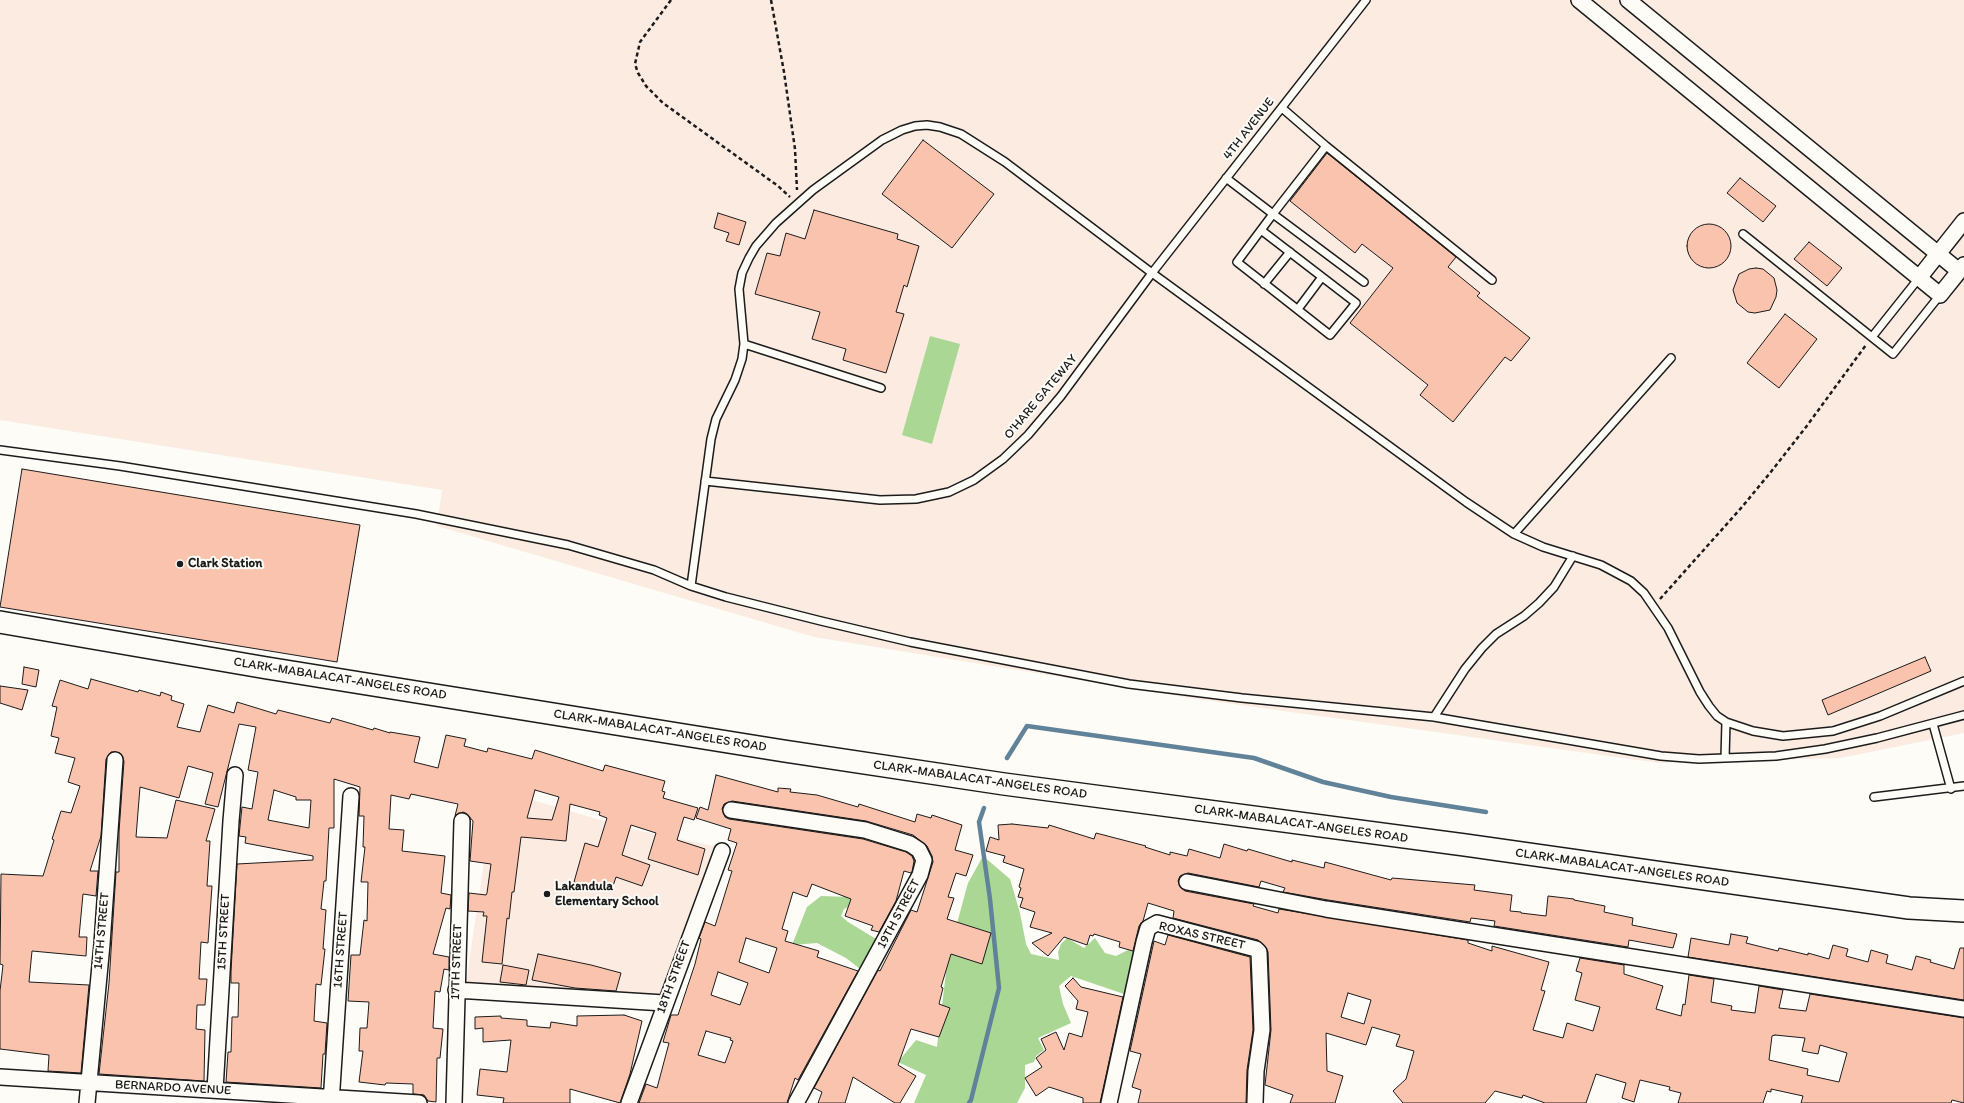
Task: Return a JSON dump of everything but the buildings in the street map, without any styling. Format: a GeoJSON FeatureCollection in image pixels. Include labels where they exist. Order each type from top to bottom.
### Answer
{"type":"FeatureCollection","features":[{"type":"Feature","properties":{"kind":"main road","name":"CLARK-MABALACAT-ANGELES ROAD"},"geometry":{"type":"LineString","coordinates":[[0,622],[267,668],[784,752],[1004,784],[1458,844],[1909,908],[1964,911]]}},
{"type":"Feature","properties":{"kind":"street"},"geometry":{"type":"LineString","coordinates":[[1579,0],[1940,295],[1962,268],[1938,253],[1628,0]]}},
{"type":"Feature","properties":{"kind":"street"},"geometry":{"type":"LineString","coordinates":[[1918,278],[1964,221]]}},
{"type":"Feature","properties":{"kind":"street","name":"14TH STREET"},"geometry":{"type":"LineString","coordinates":[[87,1103],[102,944],[115,760]]}},
{"type":"Feature","properties":{"kind":"street","name":"15TH STREET"},"geometry":{"type":"LineString","coordinates":[[215,1090],[230,828],[235,775]]}},
{"type":"Feature","properties":{"kind":"street","name":"16TH STREET"},"geometry":{"type":"LineString","coordinates":[[331,1101],[351,796]]}},
{"type":"Feature","properties":{"kind":"street","name":"19TH STREET"},"geometry":{"type":"LineString","coordinates":[[731,810],[865,830],[910,844],[919,850],[924,860],[920,875],[796,1103]]}},
{"type":"Feature","properties":{"kind":"street","name":"17TH STREET"},"geometry":{"type":"LineString","coordinates":[[454,1103],[456,990],[462,821]]}},
{"type":"Feature","properties":{"kind":"street","name":"18TH STREET"},"geometry":{"type":"LineString","coordinates":[[629,1103],[664,1003],[722,851]]}},
{"type":"Feature","properties":{"kind":"street"},"geometry":{"type":"LineString","coordinates":[[1187,882],[1326,909],[1964,1009]]}},
{"type":"Feature","properties":{"kind":"street","name":"ROXAS STREET"},"geometry":{"type":"LineString","coordinates":[[1109,1103],[1144,942],[1148,928],[1157,923],[1256,949],[1259,952],[1262,1030],[1256,1071],[1255,1103]]}},
{"type":"Feature","properties":{"kind":"street"},"geometry":{"type":"LineString","coordinates":[[456,990],[664,1003]]}},
{"type":"Feature","properties":{"kind":"street","name":"BERNARDO AVENUE"},"geometry":{"type":"LineString","coordinates":[[0,1077],[215,1090],[331,1101],[418,1103]]}},
{"type":"Feature","properties":{"kind":"lane","name":"4TH AVENUE"},"geometry":{"type":"LineString","coordinates":[[1152,273],[1366,0]]}},
{"type":"Feature","properties":{"kind":"lane"},"geometry":{"type":"LineString","coordinates":[[1282,108],[1326,146],[1492,280]]}},
{"type":"Feature","properties":{"kind":"lane"},"geometry":{"type":"LineString","coordinates":[[691,586],[714,425],[742,359],[744,344],[739,289],[742,273],[756,246],[776,223],[813,190],[882,140],[902,130],[915,126],[927,125],[940,126],[961,134],[1005,162],[1152,273],[1460,498],[1514,534],[1543,547],[1617,572],[1631,581],[1654,605],[1668,628],[1700,692],[1717,716],[1726,722],[1753,732],[1783,736],[1833,730],[1880,716],[1964,681]]}},
{"type":"Feature","properties":{"kind":"lane"},"geometry":{"type":"LineString","coordinates":[[1261,230],[1356,303],[1330,334],[1236,262],[1326,146]]}},
{"type":"Feature","properties":{"kind":"lane"},"geometry":{"type":"LineString","coordinates":[[1226,178],[1364,282]]}},
{"type":"Feature","properties":{"kind":"lane"},"geometry":{"type":"LineString","coordinates":[[1743,234],[1893,354],[1940,295]]}},
{"type":"Feature","properties":{"kind":"lane"},"geometry":{"type":"LineString","coordinates":[[1264,284],[1290,252]]}},
{"type":"Feature","properties":{"kind":"lane","name":"O'HARE GATEWAY"},"geometry":{"type":"LineString","coordinates":[[705,480],[880,500],[916,499],[949,492],[974,480],[1003,459],[1028,435],[1061,396],[1152,273]]}},
{"type":"Feature","properties":{"kind":"lane"},"geometry":{"type":"LineString","coordinates":[[1298,309],[1322,277]]}},
{"type":"Feature","properties":{"kind":"lane"},"geometry":{"type":"LineString","coordinates":[[1872,337],[1918,278]]}},
{"type":"Feature","properties":{"kind":"lane"},"geometry":{"type":"LineString","coordinates":[[744,344],[881,388]]}},
{"type":"Feature","properties":{"kind":"lane"},"geometry":{"type":"LineString","coordinates":[[1514,534],[1671,358]]}},
{"type":"Feature","properties":{"kind":"lane"},"geometry":{"type":"LineString","coordinates":[[0,450],[120,466],[416,514],[568,545],[654,570],[691,586],[733,598],[910,642],[1129,684],[1242,698],[1434,717],[1661,756],[1699,759],[1776,756],[1824,749],[1933,724],[1964,715]]}},
{"type":"Feature","properties":{"kind":"lane"},"geometry":{"type":"LineString","coordinates":[[1434,717],[1465,669],[1482,648],[1496,634],[1524,616],[1539,603],[1554,587],[1573,556]]}},
{"type":"Feature","properties":{"kind":"lane"},"geometry":{"type":"LineString","coordinates":[[1725,758],[1726,722]]}},
{"type":"Feature","properties":{"kind":"lane"},"geometry":{"type":"LineString","coordinates":[[1933,724],[1951,789]]}},
{"type":"Feature","properties":{"kind":"lane"},"geometry":{"type":"LineString","coordinates":[[1874,797],[1951,789],[1964,786]]}},
{"type":"Feature","properties":{"kind":"path"},"geometry":{"type":"LineString","coordinates":[[671,0],[640,42],[635,64],[638,74],[646,86],[664,103],[778,186],[797,204]]}},
{"type":"Feature","properties":{"kind":"path"},"geometry":{"type":"LineString","coordinates":[[771,0],[784,72],[795,149],[797,204]]}},
{"type":"Feature","properties":{"kind":"path"},"geometry":{"type":"LineString","coordinates":[[1654,605],[1742,507],[1770,473],[1872,337]]}},
{"type":"Feature","properties":{"kind":"shaded area"},"geometry":{"type":"Polygon","coordinates":[[[0,0],[1964,0],[1964,733],[1841,758],[1659,763],[1190,698],[814,637],[437,526],[442,490],[0,420],[0,0]]]}},
{"type":"Feature","properties":{"kind":"shaded area","name":"Lakandula Elementary School"},"geometry":{"type":"Polygon","coordinates":[[[495,789],[631,829],[718,847],[657,1009],[465,989],[495,789]]]}},
{"type":"Feature","properties":{"kind":"green space"},"geometry":{"type":"Polygon","coordinates":[[[930,336],[960,344],[932,444],[902,435],[930,336]]]}},
{"type":"Feature","properties":{"kind":"green space"},"geometry":{"type":"Polygon","coordinates":[[[983,856],[1010,879],[1020,913],[1026,944],[1031,954],[1059,960],[1058,952],[1061,944],[1067,938],[1084,948],[1095,938],[1105,953],[1116,956],[1138,945],[1130,996],[1071,976],[1059,986],[1063,1004],[1071,1023],[1038,1038],[1044,1050],[1036,1056],[1034,1062],[1025,1065],[1025,1088],[1017,1103],[914,1103],[926,1075],[898,1062],[916,1040],[937,1047],[948,956],[968,883],[983,856]]]}},
{"type":"Feature","properties":{"kind":"green space"},"geometry":{"type":"Polygon","coordinates":[[[821,896],[849,897],[855,904],[844,909],[841,916],[876,939],[864,972],[846,958],[817,943],[792,945],[807,907],[821,896]]]}},
{"type":"Feature","properties":{"kind":"waterway"},"geometry":{"type":"LineString","coordinates":[[1007,758],[1027,726],[1254,758],[1323,782],[1391,797],[1486,812]]}},
{"type":"Feature","properties":{"kind":"waterway"},"geometry":{"type":"LineString","coordinates":[[969,1103],[999,988],[990,899],[979,822],[984,808]]}},
{"type":"Feature","properties":{"kind":"place","name":"Clark Station"},"geometry":{"type":"Point","coordinates":[180,564]}},
{"type":"Feature","properties":{"kind":"place","name":"Lakandula Elementary School"},"geometry":{"type":"Point","coordinates":[547,894]}}]}
